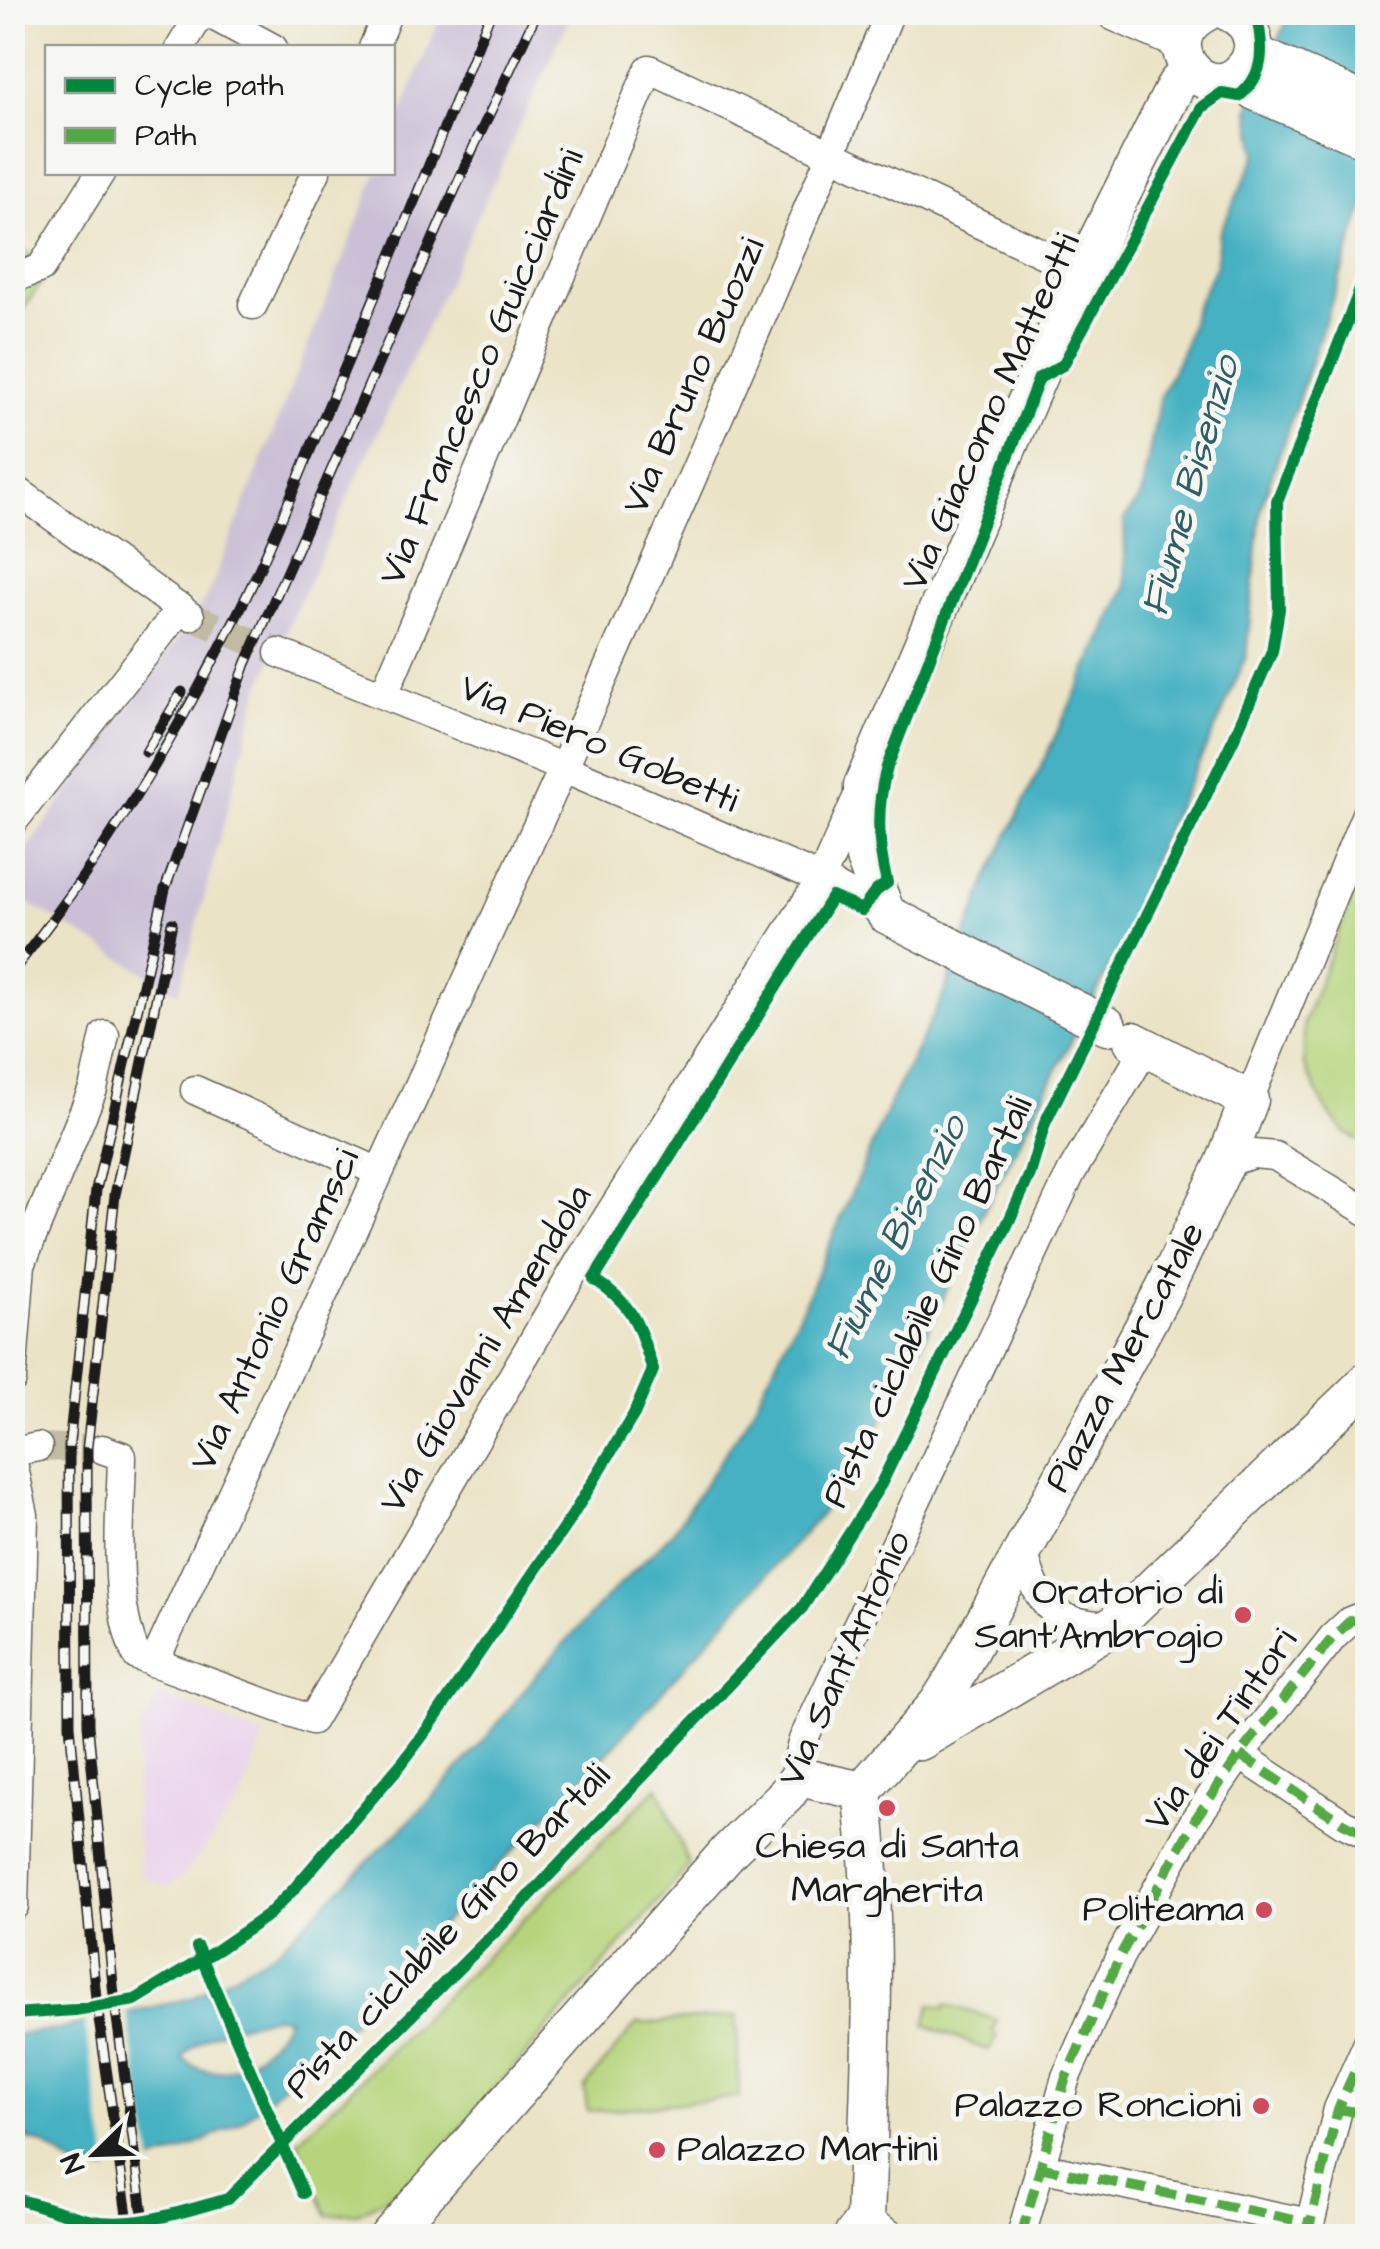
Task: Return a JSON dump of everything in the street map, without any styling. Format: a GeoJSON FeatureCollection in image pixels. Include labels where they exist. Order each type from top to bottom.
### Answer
{"type":"FeatureCollection","features":[{"type":"Feature","properties":{"kind":"street"},"geometry":{"type":"LineString","coordinates":[[182,45],[204,12],[267,45]]}},
{"type":"Feature","properties":{"kind":"street"},"geometry":{"type":"LineString","coordinates":[[374,45],[388,12]]}},
{"type":"Feature","properties":{"kind":"street","name":"Via Bruno Buozzi"},"geometry":{"type":"LineString","coordinates":[[564,768],[890,12]]}},
{"type":"Feature","properties":{"kind":"street"},"geometry":{"type":"LineString","coordinates":[[1116,12],[1193,41],[1207,80],[1226,80],[1253,70],[1368,104]]}},
{"type":"Feature","properties":{"kind":"street"},"geometry":{"type":"LineString","coordinates":[[1229,12],[1250,32],[1253,70]]}},
{"type":"Feature","properties":{"kind":"street","name":"Via Giacomo Matteotti"},"geometry":{"type":"LineString","coordinates":[[821,879],[1082,272],[1176,85],[1193,41]]}},
{"type":"Feature","properties":{"kind":"street","name":"Via Francesco Guicciardini"},"geometry":{"type":"LineString","coordinates":[[384,694],[649,69],[832,154]]}},
{"type":"Feature","properties":{"kind":"street"},"geometry":{"type":"LineString","coordinates":[[1253,70],[1368,140]]}},
{"type":"Feature","properties":{"kind":"street"},"geometry":{"type":"LineString","coordinates":[[832,154],[1082,272]]}},
{"type":"Feature","properties":{"kind":"street"},"geometry":{"type":"LineString","coordinates":[[12,280],[42,268],[98,175]]}},
{"type":"Feature","properties":{"kind":"street"},"geometry":{"type":"LineString","coordinates":[[253,304],[315,175]]}},
{"type":"Feature","properties":{"kind":"street"},"geometry":{"type":"LineString","coordinates":[[12,487],[185,612],[19,815]]}},
{"type":"Feature","properties":{"kind":"street","name":"Via Piero Gobetti"},"geometry":{"type":"LineString","coordinates":[[279,652],[564,768],[821,879],[886,914]]}},
{"type":"Feature","properties":{"kind":"street","name":"Via Antonio Gramsci"},"geometry":{"type":"LineString","coordinates":[[154,1663],[564,768]]}},
{"type":"Feature","properties":{"kind":"street","name":"Via Giacomo Matteotti"},"geometry":{"type":"LineString","coordinates":[[862,786],[865,858],[886,914]]}},
{"type":"Feature","properties":{"kind":"street","name":"Piazza Mercatale"},"geometry":{"type":"LineString","coordinates":[[862,1792],[952,1682],[1165,1288],[1225,1164],[1368,809]]}},
{"type":"Feature","properties":{"kind":"street","name":"Via Giovanni Amendola"},"geometry":{"type":"LineString","coordinates":[[154,1663],[312,1720],[580,1259],[821,879]]}},
{"type":"Feature","properties":{"kind":"street"},"geometry":{"type":"LineString","coordinates":[[886,914],[1249,1100]]}},
{"type":"Feature","properties":{"kind":"street"},"geometry":{"type":"LineString","coordinates":[[12,1380],[17,1262],[93,1089],[105,1035]]}},
{"type":"Feature","properties":{"kind":"street","name":"Via Sant'Antonio"},"geometry":{"type":"LineString","coordinates":[[390,2236],[729,1851],[786,1796],[799,1778],[797,1761],[803,1740],[1071,1173],[1129,1038]]}},
{"type":"Feature","properties":{"kind":"street"},"geometry":{"type":"LineString","coordinates":[[195,1090],[379,1172]]}},
{"type":"Feature","properties":{"kind":"street"},"geometry":{"type":"LineString","coordinates":[[1225,1164],[1253,1154],[1275,1156],[1368,1212]]}},
{"type":"Feature","properties":{"kind":"street","name":"Piazza Mercatale"},"geometry":{"type":"LineString","coordinates":[[892,1758],[1113,1626],[1368,1381]]}},
{"type":"Feature","properties":{"kind":"street"},"geometry":{"type":"LineString","coordinates":[[102,1449],[122,1456],[121,1562],[126,1633],[137,1656],[154,1663]]}},
{"type":"Feature","properties":{"kind":"street"},"geometry":{"type":"LineString","coordinates":[[14,1906],[24,1515],[21,1452]]}},
{"type":"Feature","properties":{"kind":"street"},"geometry":{"type":"LineString","coordinates":[[1023,1550],[1030,1578],[1059,1616],[1080,1624],[1113,1626]]}},
{"type":"Feature","properties":{"kind":"street","name":"Via dei Tintori"},"geometry":{"type":"LineString","coordinates":[[1021,2236],[1066,2076],[1120,1956],[1196,1818],[1240,1754],[1333,1637],[1350,1621],[1368,1614]]}},
{"type":"Feature","properties":{"kind":"street"},"geometry":{"type":"LineString","coordinates":[[1240,1754],[1343,1823],[1368,1835]]}},
{"type":"Feature","properties":{"kind":"street"},"geometry":{"type":"LineString","coordinates":[[799,1778],[862,1792],[871,1886],[870,2231]]}},
{"type":"Feature","properties":{"kind":"street"},"geometry":{"type":"LineString","coordinates":[[1039,2167],[1308,2230],[1338,2109],[1368,2042]]}},
{"type":"Feature","properties":{"kind":"street"},"geometry":{"type":"LineString","coordinates":[[1338,2109],[1368,2114]]}},
{"type":"Feature","properties":{"kind":"shaded area"},"geometry":{"type":"Polygon","coordinates":[[[442,13],[572,13],[259,689],[179,993],[13,894],[13,869],[207,597],[376,175],[395,175],[395,129],[442,13]]]}},
{"type":"Feature","properties":{"kind":"shaded area"},"geometry":{"type":"Polygon","coordinates":[[[158,1694],[264,1736],[241,1799],[184,1875],[167,1887],[142,1876],[135,1817],[138,1739],[158,1694]]]}},
{"type":"Feature","properties":{"kind":"green space"},"geometry":{"type":"Polygon","coordinates":[[[13,244],[33,256],[42,281],[13,325],[13,244]]]}},
{"type":"Feature","properties":{"kind":"green space"},"geometry":{"type":"Polygon","coordinates":[[[1367,857],[1367,1146],[1346,1133],[1327,1111],[1304,1065],[1304,1022],[1367,857]]]}},
{"type":"Feature","properties":{"kind":"green space"},"geometry":{"type":"Polygon","coordinates":[[[658,1787],[689,1866],[411,2186],[357,2213],[327,2215],[297,2142],[658,1787]]]}},
{"type":"Feature","properties":{"kind":"green space"},"geometry":{"type":"Polygon","coordinates":[[[931,2004],[945,2008],[946,2004],[997,2020],[992,2033],[997,2036],[989,2051],[925,2025],[931,2004]]]}},
{"type":"Feature","properties":{"kind":"green space"},"geometry":{"type":"Polygon","coordinates":[[[737,2016],[739,2097],[588,2112],[584,2088],[636,2024],[737,2016]]]}},
{"type":"Feature","properties":{"kind":"water","name":"Fiume Bisenzio"},"geometry":{"type":"Polygon","coordinates":[[[1290,13],[1367,13],[1367,199],[1261,507],[1246,656],[1161,839],[1124,939],[986,1207],[908,1373],[866,1449],[816,1520],[602,1759],[390,1977],[343,2033],[241,2122],[182,2152],[108,2171],[77,2168],[43,2144],[13,2134],[12,2035],[60,2029],[191,1998],[277,1950],[428,1803],[537,1674],[672,1533],[748,1419],[804,1304],[893,1096],[942,998],[987,880],[1126,587],[1124,520],[1141,496],[1160,397],[1216,266],[1219,234],[1257,154],[1249,108],[1290,13]],[[275,2016],[211,2035],[183,2058],[197,2068],[228,2070],[257,2055],[287,2018],[275,2016]]]}},
{"type":"Feature","properties":{"kind":"pier"},"geometry":{"type":"Polygon","coordinates":[[[126,2008],[153,2167],[110,2175],[84,2018],[126,2008]]]}},
{"type":"Feature","properties":{"kind":"tunnel"},"geometry":{"type":"LineString","coordinates":[[190,616],[279,653]]}},
{"type":"Feature","properties":{"kind":"tunnel"},"geometry":{"type":"LineString","coordinates":[[38,1447],[102,1449]]}},
{"type":"Feature","properties":{"kind":"railway"},"geometry":{"type":"LineString","coordinates":[[12,972],[111,836],[196,692],[248,593],[373,302],[491,12]]}},
{"type":"Feature","properties":{"kind":"railway"},"geometry":{"type":"LineString","coordinates":[[130,2236],[96,1998],[70,1725],[69,1446],[96,1190],[165,889],[246,664],[537,12]]}},
{"type":"Feature","properties":{"kind":"railway"},"geometry":{"type":"LineString","coordinates":[[146,752],[182,692]]}},
{"type":"Feature","properties":{"kind":"railway"},"geometry":{"type":"LineString","coordinates":[[146,2236],[114,1995],[88,1725],[87,1448],[115,1195],[172,923]]}},
{"type":"Feature","properties":{"kind":"marked path"},"geometry":{"type":"LineString","coordinates":[[1021,2236],[1066,2077],[1120,1956],[1196,1818],[1243,1750],[1333,1637],[1350,1621],[1368,1614]]}},
{"type":"Feature","properties":{"kind":"marked path"},"geometry":{"type":"LineString","coordinates":[[1240,1755],[1343,1823],[1368,1835]]}},
{"type":"Feature","properties":{"kind":"marked path"},"geometry":{"type":"LineString","coordinates":[[1307,2236],[1338,2109],[1368,2042]]}},
{"type":"Feature","properties":{"kind":"marked path"},"geometry":{"type":"LineString","coordinates":[[1338,2109],[1368,2114]]}},
{"type":"Feature","properties":{"kind":"marked path"},"geometry":{"type":"LineString","coordinates":[[1039,2167],[1309,2223]]}},
{"type":"Feature","properties":{"kind":"cycle path"},"geometry":{"type":"LineString","coordinates":[[12,2014],[75,2010],[135,2000],[268,1915],[402,1763],[572,1516],[634,1414],[653,1370],[627,1308],[594,1279],[832,897],[862,910],[887,883],[879,825],[887,767],[1039,378],[1063,365],[1202,107],[1222,93],[1239,96],[1254,78],[1261,58],[1256,12]]}},
{"type":"Feature","properties":{"kind":"cycle path","name":"Pista ciclabile Gino Bartali"},"geometry":{"type":"LineString","coordinates":[[12,2198],[88,2220],[123,2223],[159,2218],[228,2199],[503,1924],[802,1608],[881,1484],[1009,1221],[1030,1174],[1045,1123],[1234,738],[1272,651],[1279,609],[1277,502],[1368,269]]}},
{"type":"Feature","properties":{"kind":"cycle path"},"geometry":{"type":"LineString","coordinates":[[197,1947],[303,2193]]}},
{"type":"Feature","properties":{"kind":"place","name":"Oratorio di Sant'Ambrogio"},"geometry":{"type":"Point","coordinates":[1243,1615]}},
{"type":"Feature","properties":{"kind":"place","name":"Chiesa di Santa Margherita"},"geometry":{"type":"Point","coordinates":[887,1808]}},
{"type":"Feature","properties":{"kind":"place","name":"Politeama"},"geometry":{"type":"Point","coordinates":[1264,1910]}},
{"type":"Feature","properties":{"kind":"place","name":"Palazzo Roncioni"},"geometry":{"type":"Point","coordinates":[1261,2106]}},
{"type":"Feature","properties":{"kind":"place","name":"Palazzo Martini"},"geometry":{"type":"Point","coordinates":[657,2150]}}]}
